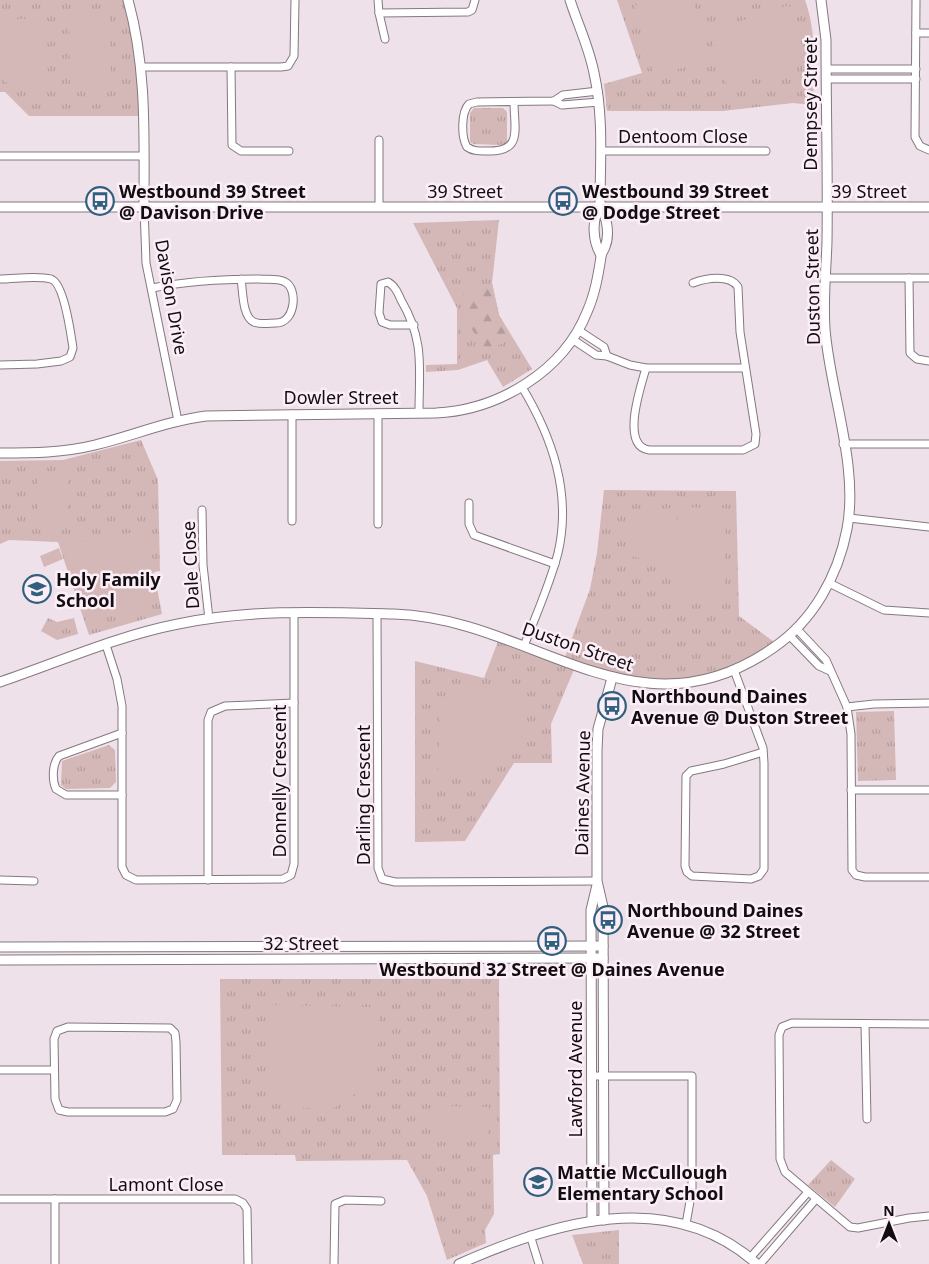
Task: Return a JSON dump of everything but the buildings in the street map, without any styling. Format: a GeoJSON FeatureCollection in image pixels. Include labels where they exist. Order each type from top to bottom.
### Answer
{"type":"FeatureCollection","features":[{"type":"Feature","properties":{"kind":"street","name":"Davison Drive"},"geometry":{"type":"LineString","coordinates":[[128,0],[141,67],[145,255],[178,420]]}},
{"type":"Feature","properties":{"kind":"street"},"geometry":{"type":"LineString","coordinates":[[141,67],[281,68],[291,64],[294,52],[295,0]]}},
{"type":"Feature","properties":{"kind":"street"},"geometry":{"type":"LineString","coordinates":[[378,0],[385,39]]}},
{"type":"Feature","properties":{"kind":"street"},"geometry":{"type":"LineString","coordinates":[[379,13],[468,12],[472,10],[475,0]]}},
{"type":"Feature","properties":{"kind":"street","name":"Dowler Street"},"geometry":{"type":"LineString","coordinates":[[0,454],[73,450],[178,420],[226,414],[451,412],[475,407],[522,387],[549,366],[572,339],[587,313],[596,288],[601,255],[595,245],[595,215],[600,207],[598,92],[588,49],[570,0]]}},
{"type":"Feature","properties":{"kind":"street","name":"Dempsey Street"},"geometry":{"type":"LineString","coordinates":[[821,0],[826,24],[827,207]]}},
{"type":"Feature","properties":{"kind":"street"},"geometry":{"type":"LineString","coordinates":[[916,0],[916,141],[920,146],[929,150]]}},
{"type":"Feature","properties":{"kind":"street"},"geometry":{"type":"LineString","coordinates":[[916,33],[929,33]]}},
{"type":"Feature","properties":{"kind":"street"},"geometry":{"type":"LineString","coordinates":[[231,67],[231,139],[234,148],[241,151],[289,151]]}},
{"type":"Feature","properties":{"kind":"street"},"geometry":{"type":"LineString","coordinates":[[826,69],[916,69]]}},
{"type":"Feature","properties":{"kind":"street"},"geometry":{"type":"LineString","coordinates":[[826,79],[916,79]]}},
{"type":"Feature","properties":{"kind":"street"},"geometry":{"type":"LineString","coordinates":[[554,101],[563,95],[598,92]]}},
{"type":"Feature","properties":{"kind":"street"},"geometry":{"type":"LineString","coordinates":[[514,102],[514,140],[510,148],[503,151],[476,151],[467,147],[464,142],[464,121],[467,106],[477,102],[554,101],[562,105],[599,102]]}},
{"type":"Feature","properties":{"kind":"street"},"geometry":{"type":"LineString","coordinates":[[379,140],[379,207]]}},
{"type":"Feature","properties":{"kind":"street","name":"Dentoom Close"},"geometry":{"type":"LineString","coordinates":[[600,151],[766,151]]}},
{"type":"Feature","properties":{"kind":"street"},"geometry":{"type":"LineString","coordinates":[[0,156],[144,156]]}},
{"type":"Feature","properties":{"kind":"street","name":"39 Street"},"geometry":{"type":"LineString","coordinates":[[0,207],[929,207]]}},
{"type":"Feature","properties":{"kind":"street","name":"Duston Street"},"geometry":{"type":"LineString","coordinates":[[0,682],[156,629],[209,618],[294,614],[378,614],[440,618],[473,626],[612,678],[651,685],[683,684],[709,679],[757,659],[789,635],[815,606],[830,583],[843,548],[849,518],[850,490],[826,334],[827,207]]}},
{"type":"Feature","properties":{"kind":"street"},"geometry":{"type":"LineString","coordinates":[[825,278],[929,278]]}},
{"type":"Feature","properties":{"kind":"street"},"geometry":{"type":"LineString","coordinates":[[909,278],[910,353],[917,359],[929,360]]}},
{"type":"Feature","properties":{"kind":"street"},"geometry":{"type":"LineString","coordinates":[[0,279],[48,279],[56,282],[61,291],[73,348],[70,357],[61,362],[0,365]]}},
{"type":"Feature","properties":{"kind":"street"},"geometry":{"type":"LineString","coordinates":[[152,288],[197,280],[241,279],[280,280],[289,284],[292,291],[290,318],[281,323],[258,323],[251,320],[247,315],[241,279]]}},
{"type":"Feature","properties":{"kind":"street"},"geometry":{"type":"LineString","coordinates":[[646,368],[635,408],[634,426],[638,444],[649,450],[744,450],[753,446],[756,434],[740,332],[739,290],[732,280],[703,279],[693,282]]}},
{"type":"Feature","properties":{"kind":"street"},"geometry":{"type":"LineString","coordinates":[[414,325],[390,325],[382,322],[379,313],[381,284],[388,282],[393,286],[414,325],[418,341],[419,413]]}},
{"type":"Feature","properties":{"kind":"street"},"geometry":{"type":"LineString","coordinates":[[578,330],[604,347],[607,356]]}},
{"type":"Feature","properties":{"kind":"street"},"geometry":{"type":"LineString","coordinates":[[572,339],[596,356],[607,356],[624,363],[646,368],[745,368]]}},
{"type":"Feature","properties":{"kind":"street"},"geometry":{"type":"LineString","coordinates":[[522,387],[549,439],[560,482],[562,521],[554,564],[524,646]]}},
{"type":"Feature","properties":{"kind":"street"},"geometry":{"type":"LineString","coordinates":[[292,414],[292,520]]}},
{"type":"Feature","properties":{"kind":"street"},"geometry":{"type":"LineString","coordinates":[[378,414],[378,524]]}},
{"type":"Feature","properties":{"kind":"street"},"geometry":{"type":"LineString","coordinates":[[843,444],[929,444]]}},
{"type":"Feature","properties":{"kind":"street"},"geometry":{"type":"LineString","coordinates":[[469,503],[469,524],[474,535],[554,564]]}},
{"type":"Feature","properties":{"kind":"street","name":"Dale Close"},"geometry":{"type":"LineString","coordinates":[[202,510],[203,565],[209,618]]}},
{"type":"Feature","properties":{"kind":"street"},"geometry":{"type":"LineString","coordinates":[[849,518],[929,527]]}},
{"type":"Feature","properties":{"kind":"street"},"geometry":{"type":"LineString","coordinates":[[830,583],[884,610],[929,613]]}},
{"type":"Feature","properties":{"kind":"street","name":"Donnelly Crescent"},"geometry":{"type":"LineString","coordinates":[[106,645],[120,688],[122,867],[126,875],[136,880],[280,880],[289,877],[293,873],[294,864],[294,614]]}},
{"type":"Feature","properties":{"kind":"street","name":"Darling Crescent"},"geometry":{"type":"LineString","coordinates":[[378,614],[378,868],[382,879],[395,882],[598,881]]}},
{"type":"Feature","properties":{"kind":"street"},"geometry":{"type":"LineString","coordinates":[[796,628],[826,660],[847,707],[851,734],[851,867],[853,872],[865,878],[929,877]]}},
{"type":"Feature","properties":{"kind":"street"},"geometry":{"type":"LineString","coordinates":[[789,635],[819,666],[830,671]]}},
{"type":"Feature","properties":{"kind":"street"},"geometry":{"type":"LineString","coordinates":[[734,670],[761,740],[763,752],[763,872],[751,879],[692,876],[687,872],[685,866],[686,776],[691,771],[730,763],[763,752]]}},
{"type":"Feature","properties":{"kind":"street","name":"Daines Avenue"},"geometry":{"type":"LineString","coordinates":[[603,958],[603,907],[598,881],[597,740],[612,678]]}},
{"type":"Feature","properties":{"kind":"street"},"geometry":{"type":"LineString","coordinates":[[208,880],[208,736],[211,712],[225,706],[294,703]]}},
{"type":"Feature","properties":{"kind":"street"},"geometry":{"type":"LineString","coordinates":[[847,707],[874,704],[929,703]]}},
{"type":"Feature","properties":{"kind":"street"},"geometry":{"type":"LineString","coordinates":[[122,733],[59,756],[54,762],[54,782],[56,789],[66,795],[122,795]]}},
{"type":"Feature","properties":{"kind":"street"},"geometry":{"type":"LineString","coordinates":[[851,790],[929,790]]}},
{"type":"Feature","properties":{"kind":"street"},"geometry":{"type":"LineString","coordinates":[[0,880],[34,881]]}},
{"type":"Feature","properties":{"kind":"street","name":"Daines Avenue"},"geometry":{"type":"LineString","coordinates":[[591,946],[592,906],[598,881]]}},
{"type":"Feature","properties":{"kind":"street","name":"Lawford Avenue"},"geometry":{"type":"LineString","coordinates":[[591,946],[592,1222]]}},
{"type":"Feature","properties":{"kind":"street","name":"32 Street"},"geometry":{"type":"LineString","coordinates":[[0,948],[603,946]]}},
{"type":"Feature","properties":{"kind":"street","name":"32 Street"},"geometry":{"type":"LineString","coordinates":[[0,960],[603,958]]}},
{"type":"Feature","properties":{"kind":"street","name":"Lawford Avenue"},"geometry":{"type":"LineString","coordinates":[[603,958],[604,1220]]}},
{"type":"Feature","properties":{"kind":"street"},"geometry":{"type":"LineString","coordinates":[[929,1024],[792,1023],[785,1025],[780,1031],[780,1163],[785,1172],[846,1225],[854,1228],[929,1216]]}},
{"type":"Feature","properties":{"kind":"street"},"geometry":{"type":"LineString","coordinates":[[865,1024],[867,1119]]}},
{"type":"Feature","properties":{"kind":"street"},"geometry":{"type":"LineString","coordinates":[[165,1027],[172,1031],[176,1038],[177,1100],[173,1109],[165,1112],[62,1112],[55,1103],[54,1070],[55,1034],[63,1028],[165,1027]]}},
{"type":"Feature","properties":{"kind":"street"},"geometry":{"type":"LineString","coordinates":[[0,1070],[54,1070]]}},
{"type":"Feature","properties":{"kind":"street"},"geometry":{"type":"LineString","coordinates":[[592,1076],[692,1076],[692,1190],[686,1224]]}},
{"type":"Feature","properties":{"kind":"street"},"geometry":{"type":"LineString","coordinates":[[756,1262],[808,1192]]}},
{"type":"Feature","properties":{"kind":"street","name":"Lamont Close"},"geometry":{"type":"LineString","coordinates":[[0,1199],[239,1200],[247,1209],[248,1264]]}},
{"type":"Feature","properties":{"kind":"street"},"geometry":{"type":"LineString","coordinates":[[55,1199],[55,1264]]}},
{"type":"Feature","properties":{"kind":"street"},"geometry":{"type":"LineString","coordinates":[[756,1262],[816,1199]]}},
{"type":"Feature","properties":{"kind":"street"},"geometry":{"type":"LineString","coordinates":[[334,1264],[335,1204],[345,1200],[381,1201]]}},
{"type":"Feature","properties":{"kind":"street"},"geometry":{"type":"LineString","coordinates":[[459,1264],[530,1235],[604,1220],[648,1219],[686,1224],[717,1236],[756,1262]]}},
{"type":"Feature","properties":{"kind":"street"},"geometry":{"type":"LineString","coordinates":[[530,1235],[540,1264]]}},
{"type":"Feature","properties":{"kind":"green space"},"geometry":{"type":"Polygon","coordinates":[[[0,0],[128,0],[144,116],[29,116],[5,92],[0,92],[0,0]]]}},
{"type":"Feature","properties":{"kind":"green space"},"geometry":{"type":"Polygon","coordinates":[[[617,0],[805,0],[813,38],[813,105],[793,103],[723,111],[607,111],[604,84],[642,73],[617,0]]]}},
{"type":"Feature","properties":{"kind":"green space"},"geometry":{"type":"Polygon","coordinates":[[[654,0],[693,0],[710,60],[654,76],[634,6],[654,0]]]}},
{"type":"Feature","properties":{"kind":"green space"},"geometry":{"type":"Polygon","coordinates":[[[703,0],[759,0],[759,1],[708,17],[703,0]]]}},
{"type":"Feature","properties":{"kind":"green space"},"geometry":{"type":"Polygon","coordinates":[[[789,5],[807,61],[728,88],[709,31],[789,5]]]}},
{"type":"Feature","properties":{"kind":"green space"},"geometry":{"type":"Polygon","coordinates":[[[69,14],[110,14],[111,91],[70,91],[69,14]]]}},
{"type":"Feature","properties":{"kind":"green space"},"geometry":{"type":"Polygon","coordinates":[[[0,19],[43,19],[47,23],[48,92],[23,91],[0,79],[0,19]]]}},
{"type":"Feature","properties":{"kind":"green space"},"geometry":{"type":"Polygon","coordinates":[[[474,108],[503,108],[507,112],[507,142],[503,145],[473,144],[470,141],[470,113],[474,108]]]}},
{"type":"Feature","properties":{"kind":"green space"},"geometry":{"type":"Polygon","coordinates":[[[499,220],[492,283],[499,315],[532,369],[503,387],[487,360],[458,370],[426,372],[426,365],[457,364],[457,308],[413,223],[499,220]]]}},
{"type":"Feature","properties":{"kind":"green space"},"geometry":{"type":"Polygon","coordinates":[[[492,283],[499,315],[512,339],[487,350],[461,315],[464,292],[492,283]]]}},
{"type":"Feature","properties":{"kind":"green space"},"geometry":{"type":"Polygon","coordinates":[[[141,440],[158,480],[160,571],[154,572],[162,614],[89,635],[58,542],[9,540],[0,544],[0,461],[63,460],[141,440]]]}},
{"type":"Feature","properties":{"kind":"green space"},"geometry":{"type":"Polygon","coordinates":[[[37,471],[68,471],[68,523],[37,523],[37,471]]]}},
{"type":"Feature","properties":{"kind":"green space"},"geometry":{"type":"Polygon","coordinates":[[[604,490],[736,491],[739,616],[778,645],[734,670],[651,685],[576,665],[551,724],[552,763],[514,763],[465,841],[415,842],[415,661],[484,678],[500,636],[564,660],[590,589],[597,553],[604,490]]]}},
{"type":"Feature","properties":{"kind":"green space"},"geometry":{"type":"Polygon","coordinates":[[[678,507],[726,508],[724,599],[676,598],[678,507]]]}},
{"type":"Feature","properties":{"kind":"green space"},"geometry":{"type":"Polygon","coordinates":[[[672,508],[672,559],[654,561],[625,555],[632,516],[639,511],[672,508]]]}},
{"type":"Feature","properties":{"kind":"green space"},"geometry":{"type":"Polygon","coordinates":[[[136,532],[147,542],[157,600],[117,618],[83,608],[61,545],[136,532]]]}},
{"type":"Feature","properties":{"kind":"green space"},"geometry":{"type":"Polygon","coordinates":[[[59,548],[63,559],[44,567],[40,556],[59,548]]]}},
{"type":"Feature","properties":{"kind":"green space"},"geometry":{"type":"Polygon","coordinates":[[[48,618],[57,622],[74,618],[78,634],[57,640],[41,631],[48,618]]]}},
{"type":"Feature","properties":{"kind":"green space"},"geometry":{"type":"Polygon","coordinates":[[[528,686],[520,745],[471,775],[437,783],[441,703],[449,689],[528,686]]]}},
{"type":"Feature","properties":{"kind":"green space"},"geometry":{"type":"Polygon","coordinates":[[[894,711],[896,780],[858,781],[856,712],[894,711]]]}},
{"type":"Feature","properties":{"kind":"green space"},"geometry":{"type":"Polygon","coordinates":[[[109,745],[115,750],[116,782],[110,788],[66,789],[61,785],[62,761],[109,745]]]}},
{"type":"Feature","properties":{"kind":"green space"},"geometry":{"type":"Polygon","coordinates":[[[220,979],[499,979],[500,1154],[493,1155],[494,1214],[485,1230],[486,1243],[447,1260],[427,1196],[407,1160],[296,1161],[295,1155],[222,1155],[220,979]]]}},
{"type":"Feature","properties":{"kind":"green space"},"geometry":{"type":"Polygon","coordinates":[[[268,1005],[369,1007],[377,1009],[379,1015],[377,1079],[334,1108],[288,1108],[271,1082],[268,1005]]]}},
{"type":"Feature","properties":{"kind":"green space"},"geometry":{"type":"Polygon","coordinates":[[[433,1106],[489,1107],[488,1137],[432,1136],[433,1106]]]}},
{"type":"Feature","properties":{"kind":"green space"},"geometry":{"type":"Polygon","coordinates":[[[831,1160],[855,1179],[835,1207],[808,1185],[831,1160]]]}},
{"type":"Feature","properties":{"kind":"green space"},"geometry":{"type":"Polygon","coordinates":[[[619,1230],[619,1264],[583,1264],[572,1235],[619,1230]]]}},
{"type":"Feature","properties":{"kind":"place","name":"Westbound 39 Street @ Davison Drive"},"geometry":{"type":"Point","coordinates":[100,201]}},
{"type":"Feature","properties":{"kind":"place","name":"Westbound 39 Street @ Dodge Street"},"geometry":{"type":"Point","coordinates":[563,201]}},
{"type":"Feature","properties":{"kind":"place","name":"Holy Family School"},"geometry":{"type":"Point","coordinates":[37,589]}},
{"type":"Feature","properties":{"kind":"place","name":"Northbound Daines Avenue @ Duston Street"},"geometry":{"type":"Point","coordinates":[612,706]}},
{"type":"Feature","properties":{"kind":"place","name":"Northbound Daines Avenue @ 32 Street"},"geometry":{"type":"Point","coordinates":[608,920]}},
{"type":"Feature","properties":{"kind":"place","name":"Westbound 32 Street @ Daines Avenue"},"geometry":{"type":"Point","coordinates":[552,941]}},
{"type":"Feature","properties":{"kind":"place","name":"Mattie McCullough Elementary School"},"geometry":{"type":"Point","coordinates":[538,1182]}}]}
